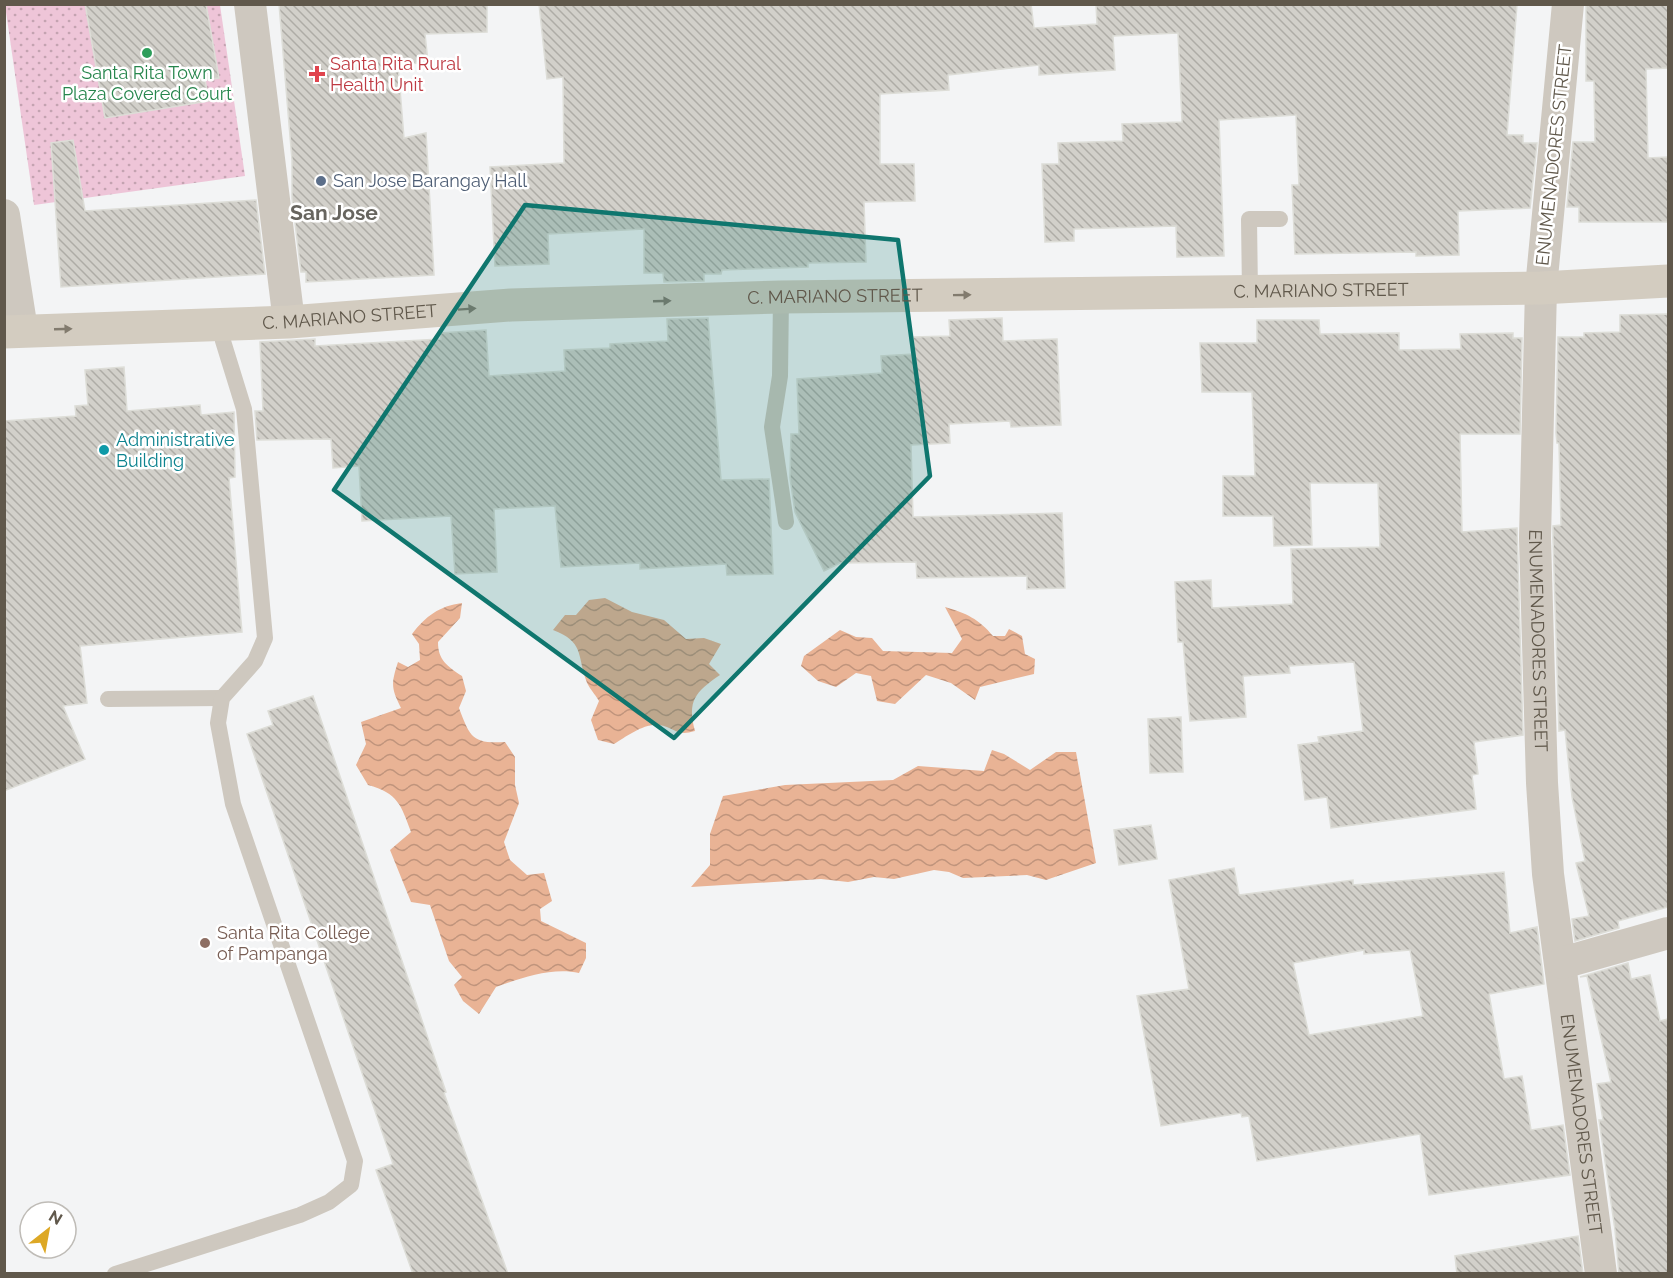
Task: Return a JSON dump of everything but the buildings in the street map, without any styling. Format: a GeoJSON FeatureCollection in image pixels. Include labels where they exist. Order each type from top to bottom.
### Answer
{"type":"FeatureCollection","features":[{"type":"Feature","properties":{"kind":"street"},"geometry":{"type":"LineString","coordinates":[[250,4],[289,322]]}},
{"type":"Feature","properties":{"kind":"street","name":"ENUMENADORES STREET"},"geometry":{"type":"LineString","coordinates":[[1569,4],[1541,288],[1534,538],[1542,783],[1548,873],[1562,963],[1601,1274]]}},
{"type":"Feature","properties":{"kind":"street"},"geometry":{"type":"LineString","coordinates":[[4,215],[13,331]]}},
{"type":"Feature","properties":{"kind":"street","name":"C. MARIANO STREET"},"geometry":{"type":"LineString","coordinates":[[13,331],[289,322],[511,305],[781,297],[1541,288],[1668,281]]}},
{"type":"Feature","properties":{"kind":"street"},"geometry":{"type":"LineString","coordinates":[[1562,963],[1668,933]]}},
{"type":"Feature","properties":{"kind":"lane"},"geometry":{"type":"LineString","coordinates":[[1250,293],[1249,219],[1280,219]]}},
{"type":"Feature","properties":{"kind":"lane"},"geometry":{"type":"LineString","coordinates":[[781,297],[780,376],[772,427],[786,522]]}},
{"type":"Feature","properties":{"kind":"lane"},"geometry":{"type":"LineString","coordinates":[[115,1274],[300,1215],[329,1202],[351,1185],[355,1161],[233,804],[218,723],[222,698],[255,661],[265,638],[244,409],[223,341],[221,324]]}},
{"type":"Feature","properties":{"kind":"lane"},"geometry":{"type":"LineString","coordinates":[[108,699],[222,698]]}},
{"type":"Feature","properties":{"kind":"highlighted area"},"geometry":{"type":"Polygon","coordinates":[[[525,205],[898,240],[930,476],[674,738],[334,490],[525,205]]]}},
{"type":"Feature","properties":{"kind":"shaded area"},"geometry":{"type":"Polygon","coordinates":[[[5,5],[220,5],[245,176],[34,205],[5,5]]]}},
{"type":"Feature","properties":{"kind":"water"},"geometry":{"type":"Polygon","coordinates":[[[605,598],[632,612],[664,620],[686,639],[704,638],[721,644],[709,664],[720,675],[704,687],[695,698],[692,712],[695,731],[683,733],[664,726],[653,725],[635,731],[614,744],[598,740],[591,720],[599,701],[587,683],[575,644],[553,630],[565,615],[576,615],[589,600],[605,598]]]}},
{"type":"Feature","properties":{"kind":"water"},"geometry":{"type":"Polygon","coordinates":[[[462,603],[460,618],[438,642],[438,648],[444,662],[462,676],[466,691],[459,708],[470,732],[474,737],[485,742],[505,742],[515,757],[515,785],[519,803],[504,842],[510,860],[527,875],[544,873],[552,901],[540,909],[541,921],[586,943],[586,958],[579,973],[547,972],[496,987],[479,1014],[463,1001],[454,985],[462,977],[449,961],[430,905],[411,902],[390,850],[411,832],[401,807],[386,792],[368,785],[356,765],[366,744],[361,722],[401,708],[393,686],[398,662],[408,667],[420,660],[419,644],[412,634],[434,613],[462,603]]]}},
{"type":"Feature","properties":{"kind":"water"},"geometry":{"type":"Polygon","coordinates":[[[945,607],[972,617],[993,636],[1005,636],[1009,629],[1022,636],[1025,654],[1035,659],[1034,674],[980,687],[975,700],[951,683],[926,675],[895,704],[877,701],[871,676],[856,673],[836,687],[818,681],[801,666],[804,656],[840,630],[856,637],[872,638],[883,651],[952,653],[962,639],[945,607]]]}},
{"type":"Feature","properties":{"kind":"water"},"geometry":{"type":"Polygon","coordinates":[[[992,750],[1004,754],[1030,770],[1056,752],[1076,752],[1096,863],[1046,880],[1027,875],[963,878],[949,872],[934,870],[894,879],[874,877],[848,882],[821,879],[691,887],[710,865],[710,834],[723,796],[785,785],[893,780],[918,766],[984,771],[992,750]]]}},
{"type":"Feature","properties":{"kind":"place","name":"Santa Rita Town Plaza Covered Court"},"geometry":{"type":"Point","coordinates":[147,53]}},
{"type":"Feature","properties":{"kind":"place","name":"Santa Rita Rural Health Unit"},"geometry":{"type":"Point","coordinates":[317,74]}},
{"type":"Feature","properties":{"kind":"place","name":"San Jose Barangay Hall"},"geometry":{"type":"Point","coordinates":[321,181]}},
{"type":"Feature","properties":{"kind":"place","name":"Administrative Building"},"geometry":{"type":"Point","coordinates":[104,450]}},
{"type":"Feature","properties":{"kind":"place","name":"Santa Rita College of Pampanga"},"geometry":{"type":"Point","coordinates":[205,943]}},
{"type":"Feature","properties":{"kind":"district","name":"San Jose"},"geometry":{"type":"Point","coordinates":[334,213]}}]}
